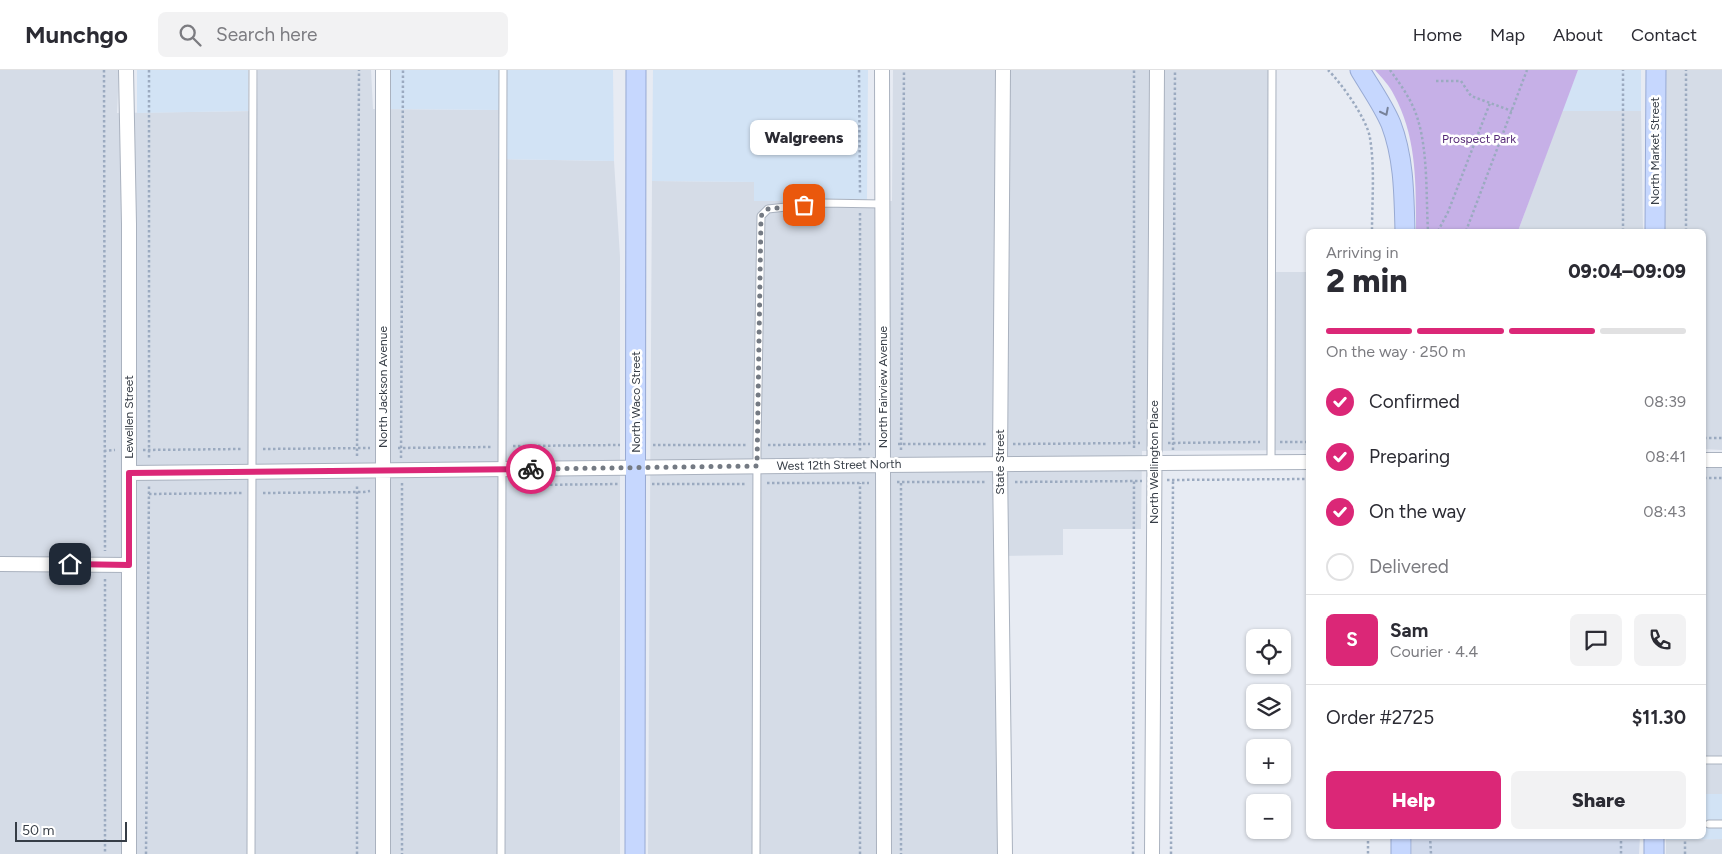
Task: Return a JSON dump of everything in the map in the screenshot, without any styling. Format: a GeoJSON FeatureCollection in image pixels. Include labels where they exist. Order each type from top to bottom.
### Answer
{"type":"FeatureCollection","features":[{"type":"Feature","properties":{"kind":"street","name":"Lewellen Street"},"geometry":{"type":"LineString","coordinates":[[126,70],[129,224],[129,854]]}},
{"type":"Feature","properties":{"kind":"street","name":"North Jackson Avenue"},"geometry":{"type":"LineString","coordinates":[[383,70],[383,854]]}},
{"type":"Feature","properties":{"kind":"street","name":"North Waco Street"},"geometry":{"type":"LineString","coordinates":[[635,854],[636,70]]}},
{"type":"Feature","properties":{"kind":"street","name":"North Fairview Avenue"},"geometry":{"type":"LineString","coordinates":[[882,70],[884,854]]}},
{"type":"Feature","properties":{"kind":"street","name":"State Street"},"geometry":{"type":"LineString","coordinates":[[1003,70],[1000,482],[1005,854]]}},
{"type":"Feature","properties":{"kind":"street","name":"North Wellington Place"},"geometry":{"type":"LineString","coordinates":[[1152,854],[1157,70]]}},
{"type":"Feature","properties":{"kind":"street"},"geometry":{"type":"LineString","coordinates":[[1360,70],[1380,102],[1390,123],[1400,154],[1405,229]]}},
{"type":"Feature","properties":{"kind":"street","name":"North Market Street"},"geometry":{"type":"LineString","coordinates":[[1655,229],[1656,70]]}},
{"type":"Feature","properties":{"kind":"street"},"geometry":{"type":"LineString","coordinates":[[1706,460],[1722,460]]}},
{"type":"Feature","properties":{"kind":"street","name":"West 12th Street North"},"geometry":{"type":"LineString","coordinates":[[129,473],[502,469],[636,476],[757,466],[1306,462]]}},
{"type":"Feature","properties":{"kind":"street"},"geometry":{"type":"LineString","coordinates":[[0,564],[129,565]]}},
{"type":"Feature","properties":{"kind":"street"},"geometry":{"type":"LineString","coordinates":[[1401,839],[1401,854]]}},
{"type":"Feature","properties":{"kind":"street"},"geometry":{"type":"LineString","coordinates":[[1654,839],[1654,854]]}},
{"type":"Feature","properties":{"kind":"lane"},"geometry":{"type":"LineString","coordinates":[[251,854],[253,70]]}},
{"type":"Feature","properties":{"kind":"lane"},"geometry":{"type":"LineString","coordinates":[[501,854],[503,70]]}},
{"type":"Feature","properties":{"kind":"lane"},"geometry":{"type":"LineString","coordinates":[[1271,462],[1272,70]]}},
{"type":"Feature","properties":{"kind":"lane"},"geometry":{"type":"LineString","coordinates":[[756,854],[757,445],[761,216],[768,209],[822,203],[882,204]]}},
{"type":"Feature","properties":{"kind":"lane"},"geometry":{"type":"LineString","coordinates":[[1706,760],[1722,760]]}},
{"type":"Feature","properties":{"kind":"lane"},"geometry":{"type":"LineString","coordinates":[[1709,824],[1722,824]]}},
{"type":"Feature","properties":{"kind":"path"},"geometry":{"type":"LineString","coordinates":[[104,70],[105,854]]}},
{"type":"Feature","properties":{"kind":"path"},"geometry":{"type":"LineString","coordinates":[[1328,70],[1360,112],[1370,137],[1372,229]]}},
{"type":"Feature","properties":{"kind":"path"},"geometry":{"type":"LineString","coordinates":[[1390,70],[1406,92],[1418,119],[1423,147],[1428,229]]}},
{"type":"Feature","properties":{"kind":"path"},"geometry":{"type":"LineString","coordinates":[[1467,229],[1527,70]]}},
{"type":"Feature","properties":{"kind":"path"},"geometry":{"type":"LineString","coordinates":[[1623,70],[1623,229]]}},
{"type":"Feature","properties":{"kind":"path"},"geometry":{"type":"LineString","coordinates":[[1686,70],[1686,229]]}},
{"type":"Feature","properties":{"kind":"path"},"geometry":{"type":"LineString","coordinates":[[1436,81],[1462,81],[1471,96],[1512,110]]}},
{"type":"Feature","properties":{"kind":"path"},"geometry":{"type":"LineString","coordinates":[[1439,229],[1448,212],[1490,102]]}},
{"type":"Feature","properties":{"kind":"path"},"geometry":{"type":"LineString","coordinates":[[1706,438],[1722,438]]}},
{"type":"Feature","properties":{"kind":"path"},"geometry":{"type":"LineString","coordinates":[[104,451],[636,445],[1306,442]]}},
{"type":"Feature","properties":{"kind":"path"},"geometry":{"type":"LineString","coordinates":[[502,485],[636,476],[757,484],[1306,479]]}},
{"type":"Feature","properties":{"kind":"path"},"geometry":{"type":"LineString","coordinates":[[1706,478],[1722,478]]}},
{"type":"Feature","properties":{"kind":"path"},"geometry":{"type":"LineString","coordinates":[[149,494],[364,492],[402,485]]}},
{"type":"Feature","properties":{"kind":"path"},"geometry":{"type":"LineString","coordinates":[[1368,839],[1368,854]]}},
{"type":"Feature","properties":{"kind":"path"},"geometry":{"type":"LineString","coordinates":[[1430,839],[1431,854]]}},
{"type":"Feature","properties":{"kind":"path"},"geometry":{"type":"LineString","coordinates":[[1621,839],[1621,854]]}},
{"type":"Feature","properties":{"kind":"path"},"geometry":{"type":"LineString","coordinates":[[1685,839],[1685,854]]}},
{"type":"Feature","properties":{"kind":"shaded area"},"geometry":{"type":"Polygon","coordinates":[[[0,70],[119,70],[117,113],[257,111],[258,70],[371,70],[373,109],[499,110],[498,159],[614,161],[620,257],[620,854],[0,854],[0,70]]]}},
{"type":"Feature","properties":{"kind":"shaded area"},"geometry":{"type":"Polygon","coordinates":[[[137,70],[248,70],[248,111],[137,113],[137,70]]]}},
{"type":"Feature","properties":{"kind":"shaded area"},"geometry":{"type":"Polygon","coordinates":[[[388,70],[613,70],[614,161],[498,159],[499,110],[388,109],[388,70]]]}},
{"type":"Feature","properties":{"kind":"shaded area"},"geometry":{"type":"Polygon","coordinates":[[[653,70],[868,70],[867,201],[754,201],[754,182],[652,181],[653,70]]]}},
{"type":"Feature","properties":{"kind":"shaded area"},"geometry":{"type":"Polygon","coordinates":[[[893,70],[1268,70],[1271,272],[1306,272],[1306,450],[1142,451],[1141,529],[1063,529],[1063,555],[996,556],[998,854],[648,854],[652,181],[754,182],[754,201],[892,201],[893,70]]]}},
{"type":"Feature","properties":{"kind":"shaded area"},"geometry":{"type":"Polygon","coordinates":[[[1578,70],[1641,70],[1641,111],[1562,111],[1578,70]]]}},
{"type":"Feature","properties":{"kind":"shaded area"},"geometry":{"type":"Polygon","coordinates":[[[1666,70],[1722,70],[1722,450],[1706,449],[1706,229],[1665,229],[1666,70]]]}},
{"type":"Feature","properties":{"kind":"shaded area"},"geometry":{"type":"Polygon","coordinates":[[[1562,111],[1641,111],[1643,229],[1519,229],[1562,111]]]}},
{"type":"Feature","properties":{"kind":"shaded area"},"geometry":{"type":"Polygon","coordinates":[[[1706,467],[1722,467],[1722,794],[1706,794],[1706,467]]]}},
{"type":"Feature","properties":{"kind":"shaded area"},"geometry":{"type":"Polygon","coordinates":[[[1706,794],[1722,794],[1722,839],[1666,840],[1706,839],[1706,794]]]}},
{"type":"Feature","properties":{"kind":"shaded area"},"geometry":{"type":"Polygon","coordinates":[[[1412,839],[1640,839],[1639,854],[1412,854],[1412,839]]]}},
{"type":"Feature","properties":{"kind":"shaded area"},"geometry":{"type":"Polygon","coordinates":[[[1722,839],[1722,854],[1666,854],[1666,840],[1722,839]]]}},
{"type":"Feature","properties":{"kind":"green space","name":"Prospect Park"},"geometry":{"type":"Polygon","coordinates":[[[1375,70],[1578,70],[1519,229],[1416,229],[1414,161],[1411,144],[1402,111],[1386,82],[1375,70]]]}},
{"type":"Feature","properties":{"kind":"way so far"},"geometry":{"type":"LineString","coordinates":[[531,469],[757,466],[761,216],[768,209],[804,205]]}},
{"type":"Feature","properties":{"kind":"place","name":"Walgreens"},"geometry":{"type":"Point","coordinates":[804,205]}},
{"type":"Feature","properties":{"kind":"route"},"geometry":{"type":"LineString","coordinates":[[70,564],[129,565],[129,473],[531,469]]}}]}
